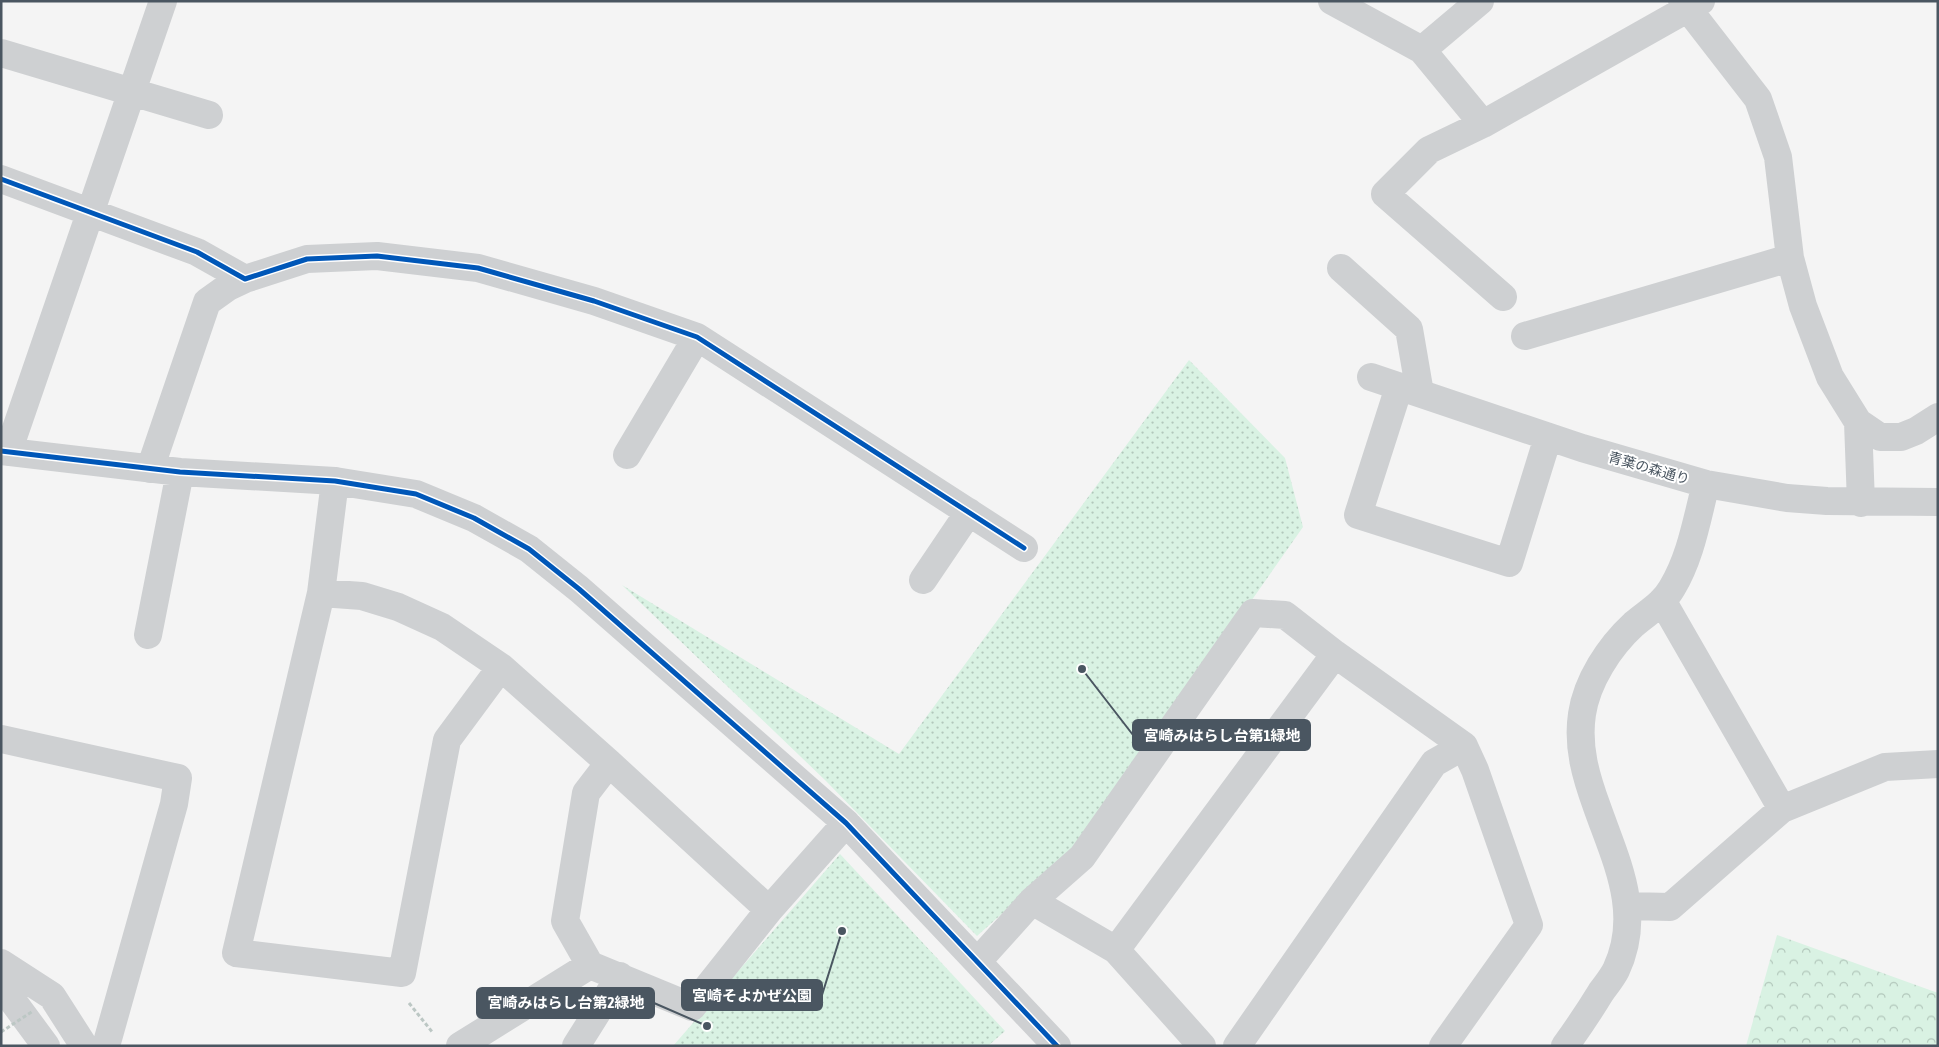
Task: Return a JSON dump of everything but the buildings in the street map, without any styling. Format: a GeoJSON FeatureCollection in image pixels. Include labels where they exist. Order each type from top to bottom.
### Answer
{"type":"FeatureCollection","features":[{"type":"Feature","properties":{"kind":"street"},"geometry":{"type":"LineString","coordinates":[[163,1],[92,213],[4,452],[180,472],[335,482],[416,494],[474,518],[529,548],[579,588],[846,823],[1057,1046]]}},
{"type":"Feature","properties":{"kind":"street"},"geometry":{"type":"LineString","coordinates":[[1332,1],[1422,50],[1483,124]]}},
{"type":"Feature","properties":{"kind":"street"},"geometry":{"type":"LineString","coordinates":[[1422,50],[1480,1]]}},
{"type":"Feature","properties":{"kind":"street"},"geometry":{"type":"LineString","coordinates":[[1503,297],[1385,194],[1429,150],[1483,124],[1691,4],[1758,99],[1778,157],[1790,258],[1803,306],[1830,377],[1858,422],[1880,437],[1901,437],[1916,431],[1938,417]]}},
{"type":"Feature","properties":{"kind":"street"},"geometry":{"type":"LineString","coordinates":[[1,53],[209,115]]}},
{"type":"Feature","properties":{"kind":"street"},"geometry":{"type":"LineString","coordinates":[[1,179],[197,252],[245,279]]}},
{"type":"Feature","properties":{"kind":"street"},"geometry":{"type":"LineString","coordinates":[[150,469],[207,302],[228,287],[245,279],[307,259],[377,256],[478,268],[594,301],[697,337],[1024,548]]}},
{"type":"Feature","properties":{"kind":"street"},"geometry":{"type":"LineString","coordinates":[[1526,336],[1790,258]]}},
{"type":"Feature","properties":{"kind":"street"},"geometry":{"type":"LineString","coordinates":[[1341,268],[1409,329],[1409,390],[1358,515],[1509,563],[1548,436]]}},
{"type":"Feature","properties":{"kind":"street"},"geometry":{"type":"LineString","coordinates":[[627,455],[697,337]]}},
{"type":"Feature","properties":{"kind":"street","name":"青葉の森通り"},"geometry":{"type":"LineString","coordinates":[[1372,377],[1548,436],[1706,484],[1787,498],[1861,503],[1938,502]]}},
{"type":"Feature","properties":{"kind":"street"},"geometry":{"type":"LineString","coordinates":[[1858,422],[1861,503]]}},
{"type":"Feature","properties":{"kind":"street"},"geometry":{"type":"LineString","coordinates":[[148,635],[180,472]]}},
{"type":"Feature","properties":{"kind":"street"},"geometry":{"type":"LineString","coordinates":[[335,482],[321,593],[236,953],[402,973],[447,740],[501,666]]}},
{"type":"Feature","properties":{"kind":"street"},"geometry":{"type":"LineString","coordinates":[[1565,1046],[1616,970],[1626,938],[1628,906],[1623,880],[1585,774],[1581,744],[1582,714],[1594,677],[1612,650],[1634,624],[1663,602],[1681,571],[1706,484]]}},
{"type":"Feature","properties":{"kind":"street"},"geometry":{"type":"LineString","coordinates":[[923,580],[969,512]]}},
{"type":"Feature","properties":{"kind":"street"},"geometry":{"type":"LineString","coordinates":[[321,593],[362,596],[398,607],[442,627],[501,666],[609,762],[769,910]]}},
{"type":"Feature","properties":{"kind":"street"},"geometry":{"type":"LineString","coordinates":[[1663,602],[1782,809]]}},
{"type":"Feature","properties":{"kind":"street"},"geometry":{"type":"LineString","coordinates":[[978,962],[1032,902],[1082,857],[1253,613],[1286,615],[1335,654],[1464,746],[1476,770],[1528,925],[1443,1046]]}},
{"type":"Feature","properties":{"kind":"street"},"geometry":{"type":"LineString","coordinates":[[1116,950],[1335,654]]}},
{"type":"Feature","properties":{"kind":"street"},"geometry":{"type":"LineString","coordinates":[[1,739],[178,778],[174,804],[106,1046]]}},
{"type":"Feature","properties":{"kind":"street"},"geometry":{"type":"LineString","coordinates":[[1237,1046],[1434,763],[1464,746]]}},
{"type":"Feature","properties":{"kind":"street"},"geometry":{"type":"LineString","coordinates":[[609,762],[586,792],[565,921],[590,965],[692,1007],[769,910],[846,823]]}},
{"type":"Feature","properties":{"kind":"street"},"geometry":{"type":"LineString","coordinates":[[1628,906],[1670,907],[1782,809],[1885,768],[1938,764]]}},
{"type":"Feature","properties":{"kind":"street"},"geometry":{"type":"LineString","coordinates":[[1032,902],[1116,950],[1202,1046]]}},
{"type":"Feature","properties":{"kind":"street"},"geometry":{"type":"LineString","coordinates":[[1,963],[52,996],[84,1046]]}},
{"type":"Feature","properties":{"kind":"street"},"geometry":{"type":"LineString","coordinates":[[448,1042],[590,965]]}},
{"type":"Feature","properties":{"kind":"street"},"geometry":{"type":"LineString","coordinates":[[576,1046],[620,976]]}},
{"type":"Feature","properties":{"kind":"street"},"geometry":{"type":"LineString","coordinates":[[1,985],[46,1046]]}},
{"type":"Feature","properties":{"kind":"path"},"geometry":{"type":"LineString","coordinates":[[402,973],[400,991],[448,1042]]}},
{"type":"Feature","properties":{"kind":"path"},"geometry":{"type":"LineString","coordinates":[[1,1032],[33,1011]]}},
{"type":"Feature","properties":{"kind":"green space"},"geometry":{"type":"Polygon","coordinates":[[[1189,360],[1285,458],[1303,527],[1083,841],[977,936],[826,781],[622,585],[899,754],[1189,360]]]}},
{"type":"Feature","properties":{"kind":"green space"},"geometry":{"type":"Polygon","coordinates":[[[840,854],[1005,1031],[988,1046],[673,1046],[840,854]]]}},
{"type":"Feature","properties":{"kind":"green space"},"geometry":{"type":"Polygon","coordinates":[[[1777,935],[1938,993],[1938,1046],[1746,1046],[1777,935]]]}},
{"type":"Feature","properties":{"kind":"cycle path"},"geometry":{"type":"LineString","coordinates":[[1,179],[197,252],[245,279],[307,259],[377,256],[478,268],[594,301],[697,337],[1024,548]]}},
{"type":"Feature","properties":{"kind":"cycle path"},"geometry":{"type":"LineString","coordinates":[[1,451],[180,472],[335,481],[416,494],[474,518],[529,549],[579,589],[846,823],[1057,1046]]}},
{"type":"Feature","properties":{"kind":"place","name":"宮崎みはらし台第1緑地"},"geometry":{"type":"Point","coordinates":[1082,669]}},
{"type":"Feature","properties":{"kind":"place","name":"宮崎そよかぜ公園"},"geometry":{"type":"Point","coordinates":[842,931]}},
{"type":"Feature","properties":{"kind":"place","name":"宮崎みはらし台第2緑地"},"geometry":{"type":"Point","coordinates":[707,1026]}}]}
